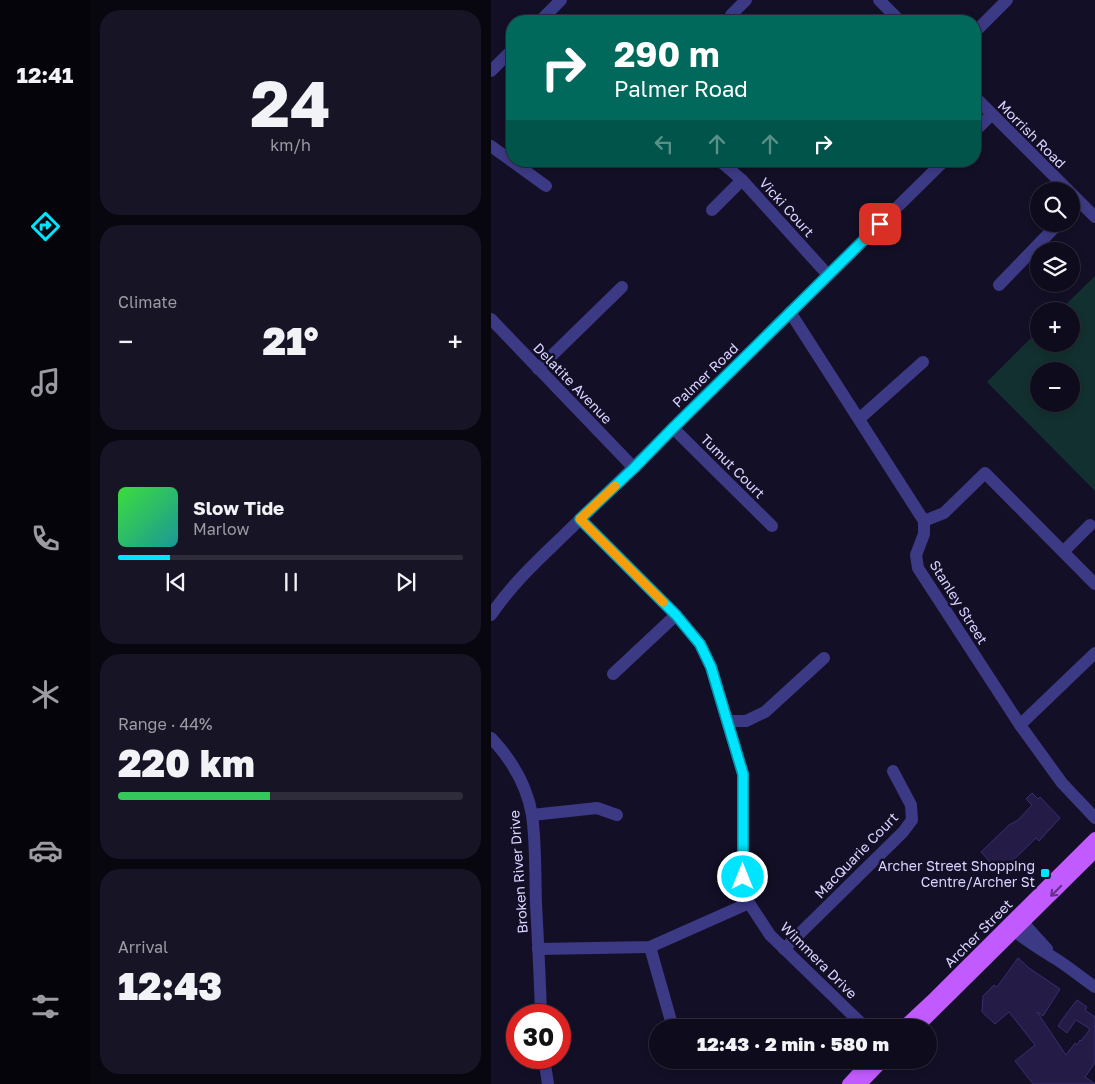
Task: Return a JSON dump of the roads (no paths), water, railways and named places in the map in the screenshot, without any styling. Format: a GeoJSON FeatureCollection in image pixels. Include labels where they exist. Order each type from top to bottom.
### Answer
{"type":"FeatureCollection","features":[{"type":"Feature","properties":{"kind":"main road","name":"Archer Street"},"geometry":{"type":"LineString","coordinates":[[914,1019],[938,1000],[1016,924],[1068,872],[1095,838]]}},
{"type":"Feature","properties":{"kind":"main road","name":"Archer Street"},"geometry":{"type":"LineString","coordinates":[[1068,872],[1095,852]]}},
{"type":"Feature","properties":{"kind":"main road","name":"Archer Street"},"geometry":{"type":"LineString","coordinates":[[924,1019],[938,1000]]}},
{"type":"Feature","properties":{"kind":"main road"},"geometry":{"type":"LineString","coordinates":[[848,1084],[862,1069]]}},
{"type":"Feature","properties":{"kind":"main road"},"geometry":{"type":"LineString","coordinates":[[861,1084],[875,1069]]}},
{"type":"Feature","properties":{"kind":"street"},"geometry":{"type":"LineString","coordinates":[[546,15],[561,0]]}},
{"type":"Feature","properties":{"kind":"street"},"geometry":{"type":"LineString","coordinates":[[731,15],[746,0]]}},
{"type":"Feature","properties":{"kind":"street"},"geometry":{"type":"LineString","coordinates":[[879,0],[894,15]]}},
{"type":"Feature","properties":{"kind":"street"},"geometry":{"type":"LineString","coordinates":[[981,26],[1007,0]]}},
{"type":"Feature","properties":{"kind":"street"},"geometry":{"type":"LineString","coordinates":[[491,71],[506,56]]}},
{"type":"Feature","properties":{"kind":"street","name":"Morrish Road"},"geometry":{"type":"LineString","coordinates":[[981,103],[1056,182]]}},
{"type":"Feature","properties":{"kind":"street"},"geometry":{"type":"LineString","coordinates":[[981,125],[992,114]]}},
{"type":"Feature","properties":{"kind":"street"},"geometry":{"type":"LineString","coordinates":[[491,146],[506,157]]}},
{"type":"Feature","properties":{"kind":"street"},"geometry":{"type":"LineString","coordinates":[[520,167],[546,186]]}},
{"type":"Feature","properties":{"kind":"street","name":"Vicki Court"},"geometry":{"type":"LineString","coordinates":[[727,167],[742,180],[829,275]]}},
{"type":"Feature","properties":{"kind":"street","name":"Palmer Road"},"geometry":{"type":"LineString","coordinates":[[491,615],[525,573],[634,468],[938,167]]}},
{"type":"Feature","properties":{"kind":"street"},"geometry":{"type":"LineString","coordinates":[[712,210],[742,180]]}},
{"type":"Feature","properties":{"kind":"street","name":"Morrish Road"},"geometry":{"type":"LineString","coordinates":[[1080,205],[1095,217]]}},
{"type":"Feature","properties":{"kind":"street"},"geometry":{"type":"LineString","coordinates":[[999,285],[1050,232]]}},
{"type":"Feature","properties":{"kind":"street"},"geometry":{"type":"LineString","coordinates":[[538,369],[622,287]]}},
{"type":"Feature","properties":{"kind":"street"},"geometry":{"type":"LineString","coordinates":[[790,312],[924,521],[944,514],[985,473],[1095,584]]}},
{"type":"Feature","properties":{"kind":"street","name":"Delatite Avenue"},"geometry":{"type":"LineString","coordinates":[[491,319],[634,468]]}},
{"type":"Feature","properties":{"kind":"street"},"geometry":{"type":"LineString","coordinates":[[859,419],[923,362]]}},
{"type":"Feature","properties":{"kind":"street","name":"Tumut Court"},"geometry":{"type":"LineString","coordinates":[[673,428],[772,526]]}},
{"type":"Feature","properties":{"kind":"street","name":"Wimmera Drive"},"geometry":{"type":"LineString","coordinates":[[580,519],[676,615],[700,644],[711,667],[743,774],[743,877],[749,903],[770,935],[857,1019]]}},
{"type":"Feature","properties":{"kind":"street","name":"Stanley Street"},"geometry":{"type":"LineString","coordinates":[[924,521],[924,534],[916,555],[919,568],[1020,725],[1061,783],[1095,818]]}},
{"type":"Feature","properties":{"kind":"street"},"geometry":{"type":"LineString","coordinates":[[1064,551],[1090,525]]}},
{"type":"Feature","properties":{"kind":"street"},"geometry":{"type":"LineString","coordinates":[[613,674],[676,615]]}},
{"type":"Feature","properties":{"kind":"street"},"geometry":{"type":"LineString","coordinates":[[1020,725],[1095,653]]}},
{"type":"Feature","properties":{"kind":"street"},"geometry":{"type":"LineString","coordinates":[[727,721],[746,722],[765,712],[824,658]]}},
{"type":"Feature","properties":{"kind":"street","name":"Broken River Drive"},"geometry":{"type":"LineString","coordinates":[[491,738],[509,760],[518,775],[532,815],[541,1004]]}},
{"type":"Feature","properties":{"kind":"street","name":"MacQuarie Court"},"geometry":{"type":"LineString","coordinates":[[784,949],[903,832],[912,820],[911,804],[893,771]]}},
{"type":"Feature","properties":{"kind":"street"},"geometry":{"type":"LineString","coordinates":[[532,815],[597,808],[617,815]]}},
{"type":"Feature","properties":{"kind":"street"},"geometry":{"type":"LineString","coordinates":[[539,949],[650,947],[749,903]]}},
{"type":"Feature","properties":{"kind":"street"},"geometry":{"type":"LineString","coordinates":[[1016,924],[1030,943],[1058,960],[1095,987]]}},
{"type":"Feature","properties":{"kind":"street"},"geometry":{"type":"LineString","coordinates":[[650,947],[670,1019]]}},
{"type":"Feature","properties":{"kind":"street"},"geometry":{"type":"LineString","coordinates":[[546,1069],[548,1084]]}},
{"type":"Feature","properties":{"kind":"place","name":"Archer Street Shopping Centre/Archer St"},"geometry":{"type":"Point","coordinates":[1045,873]}}]}
